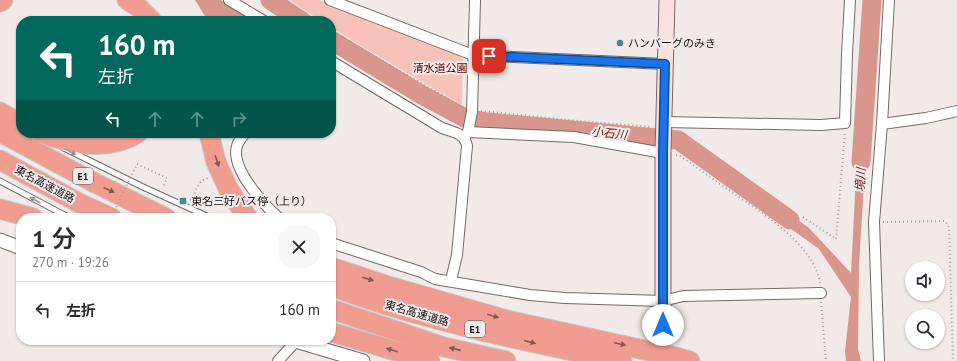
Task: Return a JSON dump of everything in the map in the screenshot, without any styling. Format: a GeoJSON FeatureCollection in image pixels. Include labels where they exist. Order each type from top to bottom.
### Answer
{"type":"FeatureCollection","features":[{"type":"Feature","properties":{"kind":"highway"},"geometry":{"type":"LineString","coordinates":[[127,0],[138,7],[147,16]]}},
{"type":"Feature","properties":{"kind":"highway"},"geometry":{"type":"LineString","coordinates":[[144,0],[159,16]]}},
{"type":"Feature","properties":{"kind":"highway"},"geometry":{"type":"LineString","coordinates":[[0,112],[16,121]]}},
{"type":"Feature","properties":{"kind":"highway","name":"E1"},"geometry":{"type":"LineString","coordinates":[[0,132],[93,182],[156,213]]}},
{"type":"Feature","properties":{"kind":"highway"},"geometry":{"type":"LineString","coordinates":[[48,138],[97,145],[110,144],[128,138]]}},
{"type":"Feature","properties":{"kind":"highway"},"geometry":{"type":"LineString","coordinates":[[210,138],[216,162],[228,188],[244,213]]}},
{"type":"Feature","properties":{"kind":"highway","name":"東名高速道路"},"geometry":{"type":"LineString","coordinates":[[0,160],[100,213]]}},
{"type":"Feature","properties":{"kind":"highway"},"geometry":{"type":"LineString","coordinates":[[0,209],[16,213]]}},
{"type":"Feature","properties":{"kind":"highway"},"geometry":{"type":"LineString","coordinates":[[336,269],[385,285],[507,320],[690,361]]}},
{"type":"Feature","properties":{"kind":"highway","name":"東名高速道路"},"geometry":{"type":"LineString","coordinates":[[336,288],[361,298],[450,323],[563,350],[622,361]]}},
{"type":"Feature","properties":{"kind":"highway","name":"東名高速道路"},"geometry":{"type":"LineString","coordinates":[[336,311],[444,347],[506,361]]}},
{"type":"Feature","properties":{"kind":"highway"},"geometry":{"type":"LineString","coordinates":[[336,333],[430,361]]}},
{"type":"Feature","properties":{"kind":"main road"},"geometry":{"type":"LineString","coordinates":[[663,337],[663,152],[667,0]]}},
{"type":"Feature","properties":{"kind":"street"},"geometry":{"type":"LineString","coordinates":[[229,0],[256,16]]}},
{"type":"Feature","properties":{"kind":"street"},"geometry":{"type":"LineString","coordinates":[[330,0],[473,55],[665,64]]}},
{"type":"Feature","properties":{"kind":"street"},"geometry":{"type":"LineString","coordinates":[[451,280],[457,255],[467,132],[472,110],[475,0]]}},
{"type":"Feature","properties":{"kind":"street"},"geometry":{"type":"LineString","coordinates":[[664,124],[821,125],[845,123],[850,0]]}},
{"type":"Feature","properties":{"kind":"street"},"geometry":{"type":"LineString","coordinates":[[879,361],[874,222],[882,124],[889,0]]}},
{"type":"Feature","properties":{"kind":"street"},"geometry":{"type":"LineString","coordinates":[[336,64],[442,128],[460,134],[467,132],[574,137],[663,152]]}},
{"type":"Feature","properties":{"kind":"street"},"geometry":{"type":"LineString","coordinates":[[882,124],[926,118],[957,111]]}},
{"type":"Feature","properties":{"kind":"street"},"geometry":{"type":"LineString","coordinates":[[242,138],[237,145],[236,154],[241,169],[255,195],[274,213]]}},
{"type":"Feature","properties":{"kind":"street"},"geometry":{"type":"LineString","coordinates":[[0,240],[16,246]]}},
{"type":"Feature","properties":{"kind":"street"},"geometry":{"type":"LineString","coordinates":[[336,245],[421,272],[435,279],[451,280],[479,287],[530,295],[588,299],[663,301],[683,296],[821,293]]}},
{"type":"Feature","properties":{"kind":"street"},"geometry":{"type":"LineString","coordinates":[[278,361],[291,345]]}},
{"type":"Feature","properties":{"kind":"street"},"geometry":{"type":"LineString","coordinates":[[308,345],[363,361]]}},
{"type":"Feature","properties":{"kind":"lane"},"geometry":{"type":"LineString","coordinates":[[61,146],[143,187],[200,213]]}},
{"type":"Feature","properties":{"kind":"lane"},"geometry":{"type":"LineString","coordinates":[[0,181],[61,213]]}},
{"type":"Feature","properties":{"kind":"path"},"geometry":{"type":"LineString","coordinates":[[285,0],[309,16]]}},
{"type":"Feature","properties":{"kind":"path"},"geometry":{"type":"LineString","coordinates":[[336,33],[427,87],[461,106],[472,110],[648,127],[664,124]]}},
{"type":"Feature","properties":{"kind":"path"},"geometry":{"type":"LineString","coordinates":[[803,217],[836,239],[845,142],[845,123]]}},
{"type":"Feature","properties":{"kind":"path"},"geometry":{"type":"LineString","coordinates":[[663,152],[680,156],[774,221],[801,247],[812,262],[819,279],[826,361]]}},
{"type":"Feature","properties":{"kind":"path"},"geometry":{"type":"LineString","coordinates":[[113,213],[137,164],[167,178],[162,188]]}},
{"type":"Feature","properties":{"kind":"path"},"geometry":{"type":"LineString","coordinates":[[874,222],[945,221],[949,227],[953,361]]}},
{"type":"Feature","properties":{"kind":"green space","name":"清水道公園"},"geometry":{"type":"Polygon","coordinates":[[[289,0],[320,0],[460,53],[463,60],[462,105],[336,30],[336,16],[313,16],[289,0]]]}},
{"type":"Feature","properties":{"kind":"water"},"geometry":{"type":"Polygon","coordinates":[[[195,0],[221,0],[245,16],[205,16],[195,0]]]}},
{"type":"Feature","properties":{"kind":"water"},"geometry":{"type":"Polygon","coordinates":[[[858,136],[867,136],[859,265],[858,349],[861,361],[846,361],[845,351],[851,297],[819,249],[766,211],[772,201],[809,228],[851,273],[858,136]]]}},
{"type":"Feature","properties":{"kind":"waterway","name":"小石川"},"geometry":{"type":"LineString","coordinates":[[270,0],[294,16]]}},
{"type":"Feature","properties":{"kind":"waterway","name":"境川"},"geometry":{"type":"LineString","coordinates":[[861,162],[872,0]]}},
{"type":"Feature","properties":{"kind":"waterway","name":"小石川"},"geometry":{"type":"LineString","coordinates":[[336,43],[422,95],[465,118],[488,122],[678,140],[790,220]]}},
{"type":"Feature","properties":{"kind":"place","name":"ハンバーグのみき"},"geometry":{"type":"Point","coordinates":[620,43]}},
{"type":"Feature","properties":{"kind":"place","name":"東名三好バス停（上り）"},"geometry":{"type":"Point","coordinates":[183,201]}},
{"type":"Feature","properties":{"kind":"route"},"geometry":{"type":"LineString","coordinates":[[489,56],[665,64],[663,152],[663,325]]}}]}
